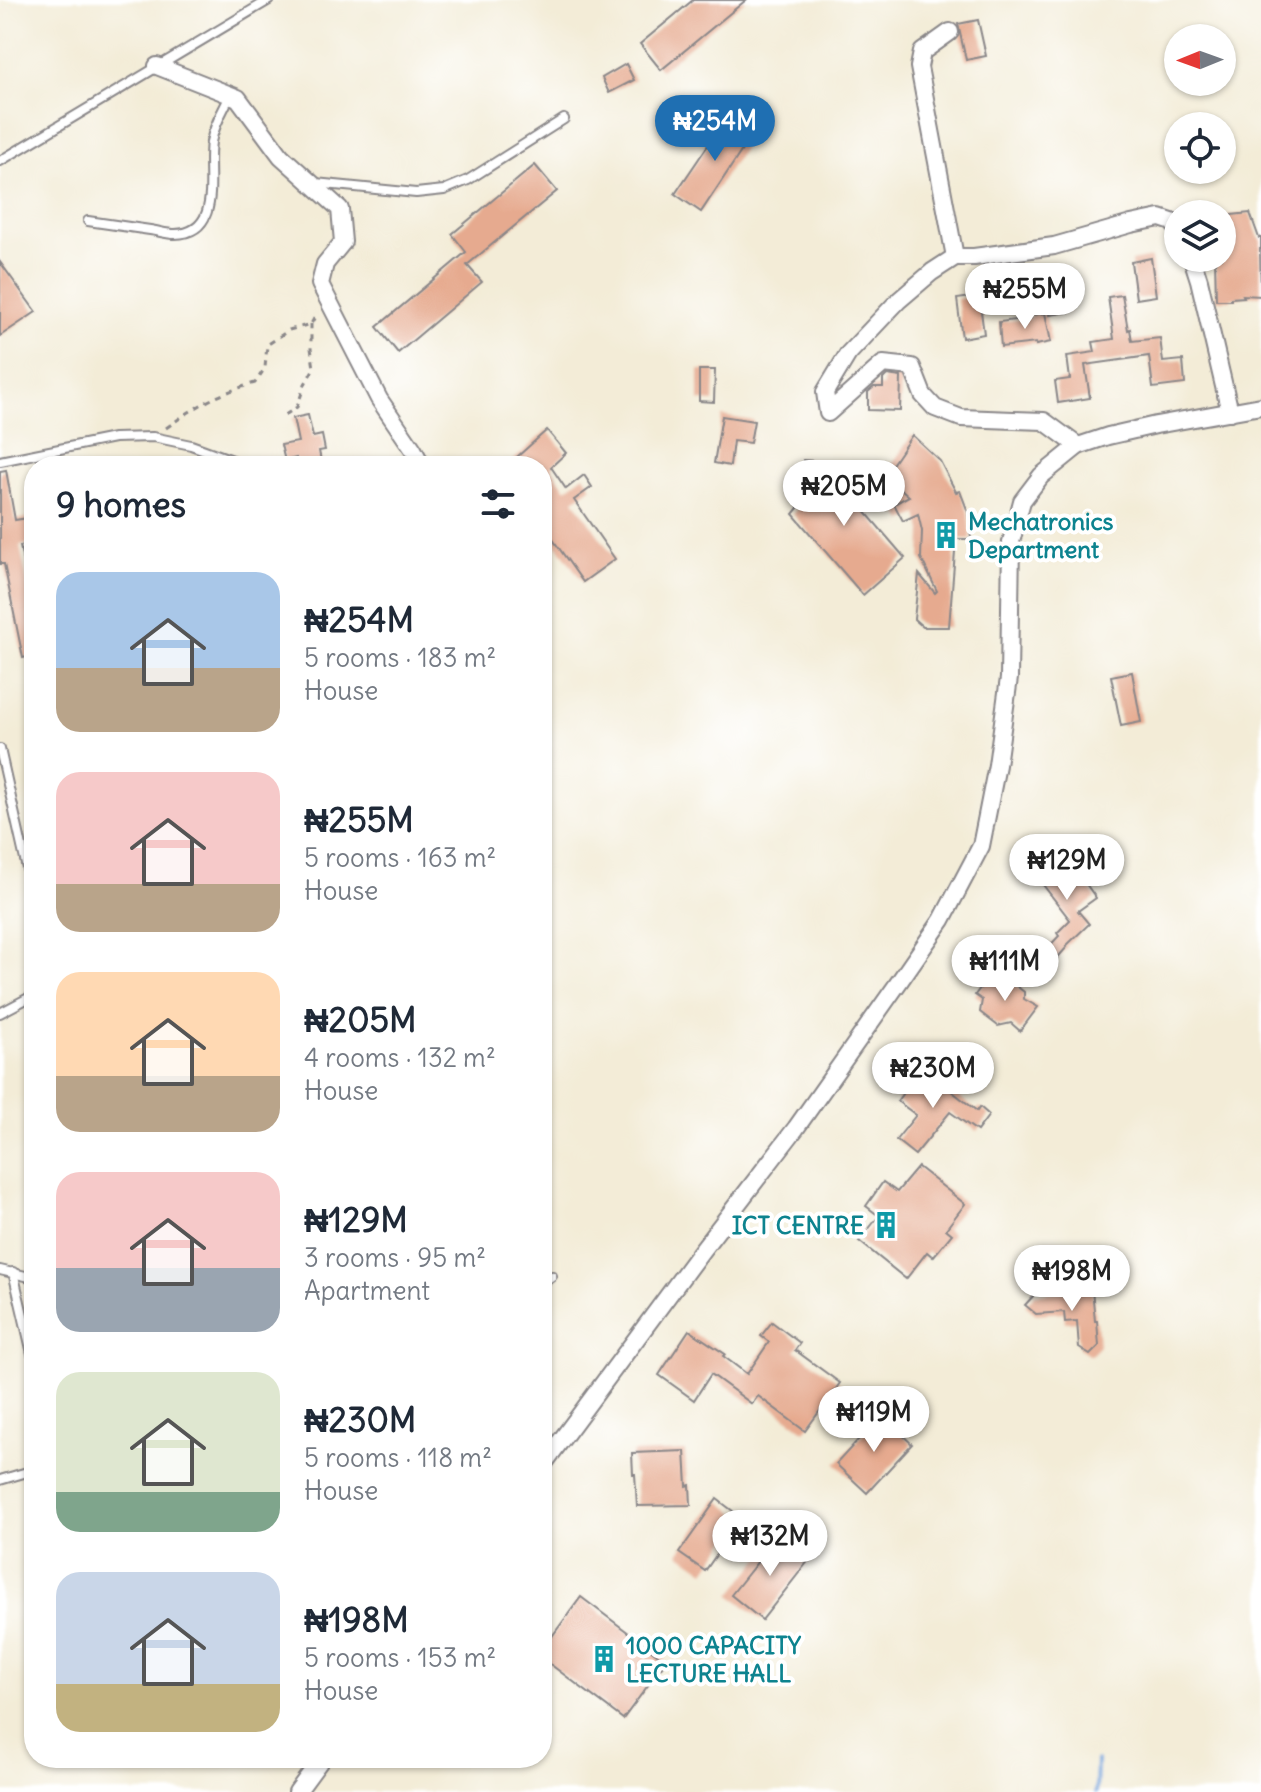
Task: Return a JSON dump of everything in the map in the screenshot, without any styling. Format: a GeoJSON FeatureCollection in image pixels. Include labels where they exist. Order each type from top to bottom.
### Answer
{"type":"FeatureCollection","features":[{"type":"Feature","properties":{"kind":"street"},"geometry":{"type":"LineString","coordinates":[[950,32],[922,52],[919,67],[955,257]]}},
{"type":"Feature","properties":{"kind":"street"},"geometry":{"type":"LineString","coordinates":[[157,66],[238,98],[281,156],[340,209],[343,242],[325,264],[320,284],[379,399],[417,456]]}},
{"type":"Feature","properties":{"kind":"street"},"geometry":{"type":"LineString","coordinates":[[1078,446],[1044,421],[961,418],[935,408],[923,395],[912,367],[883,364],[828,413],[825,392],[848,354],[898,301],[955,257],[1054,246],[1131,224],[1164,219]]}},
{"type":"Feature","properties":{"kind":"street"},"geometry":{"type":"LineString","coordinates":[[1196,272],[1230,412]]}},
{"type":"Feature","properties":{"kind":"street"},"geometry":{"type":"LineString","coordinates":[[552,1452],[796,1128],[942,920],[981,846],[989,814],[1009,678],[1011,542],[1022,501],[1041,476],[1078,446],[1156,425],[1261,406]]}},
{"type":"Feature","properties":{"kind":"street"},"geometry":{"type":"LineString","coordinates":[[297,1792],[315,1768]]}},
{"type":"Feature","properties":{"kind":"lane"},"geometry":{"type":"LineString","coordinates":[[0,161],[269,0]]}},
{"type":"Feature","properties":{"kind":"lane"},"geometry":{"type":"LineString","coordinates":[[88,221],[176,234],[195,229],[208,215],[212,137],[230,95]]}},
{"type":"Feature","properties":{"kind":"lane"},"geometry":{"type":"LineString","coordinates":[[310,182],[416,193],[444,190],[468,180],[564,119]]}},
{"type":"Feature","properties":{"kind":"lane"},"geometry":{"type":"LineString","coordinates":[[25,456],[114,438],[153,437],[191,445],[221,456]]}},
{"type":"Feature","properties":{"kind":"lane"},"geometry":{"type":"LineString","coordinates":[[0,461],[24,456]]}},
{"type":"Feature","properties":{"kind":"lane"},"geometry":{"type":"LineString","coordinates":[[0,749],[24,856]]}},
{"type":"Feature","properties":{"kind":"lane"},"geometry":{"type":"LineString","coordinates":[[0,1013],[24,1000]]}},
{"type":"Feature","properties":{"kind":"lane"},"geometry":{"type":"LineString","coordinates":[[0,1270],[24,1275]]}},
{"type":"Feature","properties":{"kind":"lane"},"geometry":{"type":"LineString","coordinates":[[13,1272],[24,1319]]}},
{"type":"Feature","properties":{"kind":"lane"},"geometry":{"type":"LineString","coordinates":[[0,1480],[24,1473]]}},
{"type":"Feature","properties":{"kind":"path"},"geometry":{"type":"LineString","coordinates":[[285,415],[297,407],[314,368],[311,324],[319,307],[320,284]]}},
{"type":"Feature","properties":{"kind":"path"},"geometry":{"type":"LineString","coordinates":[[153,437],[225,391],[255,383],[265,368],[267,345],[289,330],[311,324]]}},
{"type":"Feature","properties":{"kind":"building"},"geometry":{"type":"Polygon","coordinates":[[[693,0],[746,0],[661,70],[640,44],[693,0]]]}},
{"type":"Feature","properties":{"kind":"building"},"geometry":{"type":"Polygon","coordinates":[[[978,20],[986,56],[966,60],[958,24],[978,20]]]}},
{"type":"Feature","properties":{"kind":"building"},"geometry":{"type":"Polygon","coordinates":[[[626,64],[634,80],[609,93],[602,78],[626,64]]]}},
{"type":"Feature","properties":{"kind":"building"},"geometry":{"type":"Polygon","coordinates":[[[729,114],[754,132],[701,212],[675,194],[729,114]]]}},
{"type":"Feature","properties":{"kind":"building"},"geometry":{"type":"Polygon","coordinates":[[[535,165],[557,191],[467,265],[482,282],[398,353],[377,327],[466,252],[452,234],[535,165]]]}},
{"type":"Feature","properties":{"kind":"building"},"geometry":{"type":"Polygon","coordinates":[[[1250,213],[1261,238],[1261,296],[1243,295],[1231,300],[1216,300],[1215,272],[1236,272],[1236,214],[1250,213]]]}},
{"type":"Feature","properties":{"kind":"building"},"geometry":{"type":"Polygon","coordinates":[[[1151,258],[1156,296],[1136,299],[1131,262],[1151,258]]]}},
{"type":"Feature","properties":{"kind":"building"},"geometry":{"type":"Polygon","coordinates":[[[0,262],[36,312],[0,336],[0,262]]]}},
{"type":"Feature","properties":{"kind":"building"},"geometry":{"type":"Polygon","coordinates":[[[1064,276],[1069,312],[1050,315],[1045,278],[1064,276]]]}},
{"type":"Feature","properties":{"kind":"building"},"geometry":{"type":"Polygon","coordinates":[[[1122,295],[1132,341],[1160,338],[1163,362],[1183,360],[1185,384],[1153,388],[1149,356],[1085,365],[1090,398],[1058,403],[1055,381],[1070,379],[1067,356],[1095,352],[1093,342],[1114,339],[1108,297],[1122,295]]]}},
{"type":"Feature","properties":{"kind":"building"},"geometry":{"type":"Polygon","coordinates":[[[979,296],[984,334],[962,338],[957,299],[979,296]]]}},
{"type":"Feature","properties":{"kind":"building"},"geometry":{"type":"Polygon","coordinates":[[[1045,313],[1051,342],[1001,347],[999,322],[1045,313]]]}},
{"type":"Feature","properties":{"kind":"building"},"geometry":{"type":"Polygon","coordinates":[[[699,370],[715,370],[714,402],[699,401],[699,370]]]}},
{"type":"Feature","properties":{"kind":"building"},"geometry":{"type":"Polygon","coordinates":[[[887,375],[901,377],[900,411],[868,410],[868,392],[874,387],[883,387],[883,379],[887,375]]]}},
{"type":"Feature","properties":{"kind":"building"},"geometry":{"type":"Polygon","coordinates":[[[308,415],[313,437],[322,435],[325,450],[319,451],[320,456],[284,456],[281,445],[298,442],[293,418],[308,415]]]}},
{"type":"Feature","properties":{"kind":"building"},"geometry":{"type":"Polygon","coordinates":[[[722,416],[754,421],[750,443],[733,441],[730,466],[714,463],[722,416]]]}},
{"type":"Feature","properties":{"kind":"building"},"geometry":{"type":"Polygon","coordinates":[[[547,430],[566,453],[552,466],[552,456],[518,456],[547,430]]]}},
{"type":"Feature","properties":{"kind":"building","name":"Mechatronics Department"},"geometry":{"type":"Polygon","coordinates":[[[912,435],[940,461],[956,492],[960,491],[968,512],[971,539],[956,539],[949,627],[923,627],[914,619],[919,574],[935,593],[937,591],[921,558],[922,531],[918,514],[903,521],[894,504],[909,496],[885,475],[912,435]]]}},
{"type":"Feature","properties":{"kind":"building"},"geometry":{"type":"Polygon","coordinates":[[[803,460],[836,463],[831,501],[845,488],[905,558],[863,595],[793,514],[798,508],[803,460]]]}},
{"type":"Feature","properties":{"kind":"building"},"geometry":{"type":"Polygon","coordinates":[[[552,468],[566,489],[584,475],[592,487],[574,500],[615,559],[583,582],[552,538],[552,468]]]}},
{"type":"Feature","properties":{"kind":"building"},"geometry":{"type":"Polygon","coordinates":[[[6,470],[15,520],[24,519],[24,545],[20,546],[24,566],[23,658],[4,564],[0,564],[0,471],[6,470]]]}},
{"type":"Feature","properties":{"kind":"building"},"geometry":{"type":"Polygon","coordinates":[[[1132,672],[1141,722],[1121,726],[1111,676],[1132,672]]]}},
{"type":"Feature","properties":{"kind":"building"},"geometry":{"type":"Polygon","coordinates":[[[1066,854],[1088,882],[1086,884],[1096,898],[1078,911],[1089,924],[1052,964],[1042,954],[1070,920],[1037,877],[1066,854]]]}},
{"type":"Feature","properties":{"kind":"building"},"geometry":{"type":"Polygon","coordinates":[[[989,976],[995,982],[1005,977],[1024,992],[1024,999],[1038,1007],[1020,1031],[1011,1023],[998,1026],[980,1012],[982,1000],[975,995],[989,976]]]}},
{"type":"Feature","properties":{"kind":"building"},"geometry":{"type":"Polygon","coordinates":[[[922,1068],[977,1111],[980,1107],[989,1115],[977,1131],[950,1112],[915,1155],[896,1140],[916,1115],[897,1101],[922,1068]]]}},
{"type":"Feature","properties":{"kind":"building","name":"ICT CENTRE"},"geometry":{"type":"Polygon","coordinates":[[[918,1167],[965,1204],[946,1229],[952,1234],[933,1257],[927,1252],[906,1279],[859,1241],[879,1216],[866,1206],[883,1182],[897,1192],[918,1167]]]}},
{"type":"Feature","properties":{"kind":"building"},"geometry":{"type":"Polygon","coordinates":[[[1092,1289],[1099,1346],[1090,1355],[1079,1348],[1077,1321],[1065,1322],[1064,1312],[1036,1314],[1025,1305],[1035,1294],[1092,1289]]]}},
{"type":"Feature","properties":{"kind":"building"},"geometry":{"type":"Polygon","coordinates":[[[772,1322],[800,1343],[795,1350],[840,1383],[805,1431],[758,1396],[752,1404],[711,1374],[694,1400],[659,1375],[689,1330],[725,1354],[723,1356],[747,1374],[769,1342],[761,1336],[772,1322]]]}},
{"type":"Feature","properties":{"kind":"building"},"geometry":{"type":"Polygon","coordinates":[[[881,1415],[912,1444],[867,1493],[836,1464],[881,1415]]]}},
{"type":"Feature","properties":{"kind":"building"},"geometry":{"type":"Polygon","coordinates":[[[685,1451],[691,1505],[637,1506],[632,1453],[685,1451]]]}},
{"type":"Feature","properties":{"kind":"building"},"geometry":{"type":"Polygon","coordinates":[[[717,1499],[742,1518],[705,1571],[679,1553],[717,1499]]]}},
{"type":"Feature","properties":{"kind":"building"},"geometry":{"type":"Polygon","coordinates":[[[778,1536],[809,1560],[762,1620],[731,1595],[778,1536]]]}},
{"type":"Feature","properties":{"kind":"building","name":"1000 CAPACITY LECTURE HALL"},"geometry":{"type":"Polygon","coordinates":[[[581,1597],[666,1661],[623,1719],[552,1666],[552,1636],[581,1597]]]}},
{"type":"Feature","properties":{"kind":"waterway"},"geometry":{"type":"LineString","coordinates":[[1096,1792],[1097,1760]]}},
{"type":"Feature","properties":{"kind":"place","name":"Mechatronics Department"},"geometry":{"type":"Point","coordinates":[946,535]}},
{"type":"Feature","properties":{"kind":"place","name":"ICT CENTRE"},"geometry":{"type":"Point","coordinates":[886,1225]}},
{"type":"Feature","properties":{"kind":"place","name":"1000 CAPACITY LECTURE HALL"},"geometry":{"type":"Point","coordinates":[604,1659]}}]}
